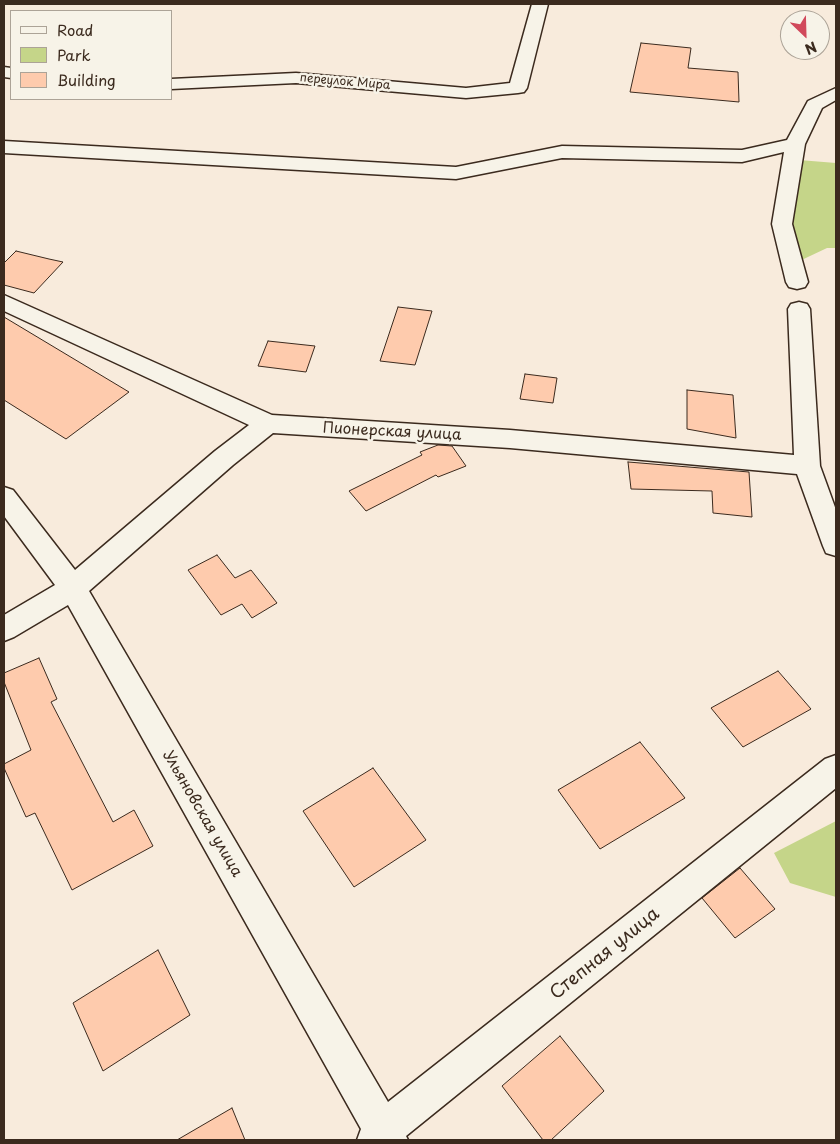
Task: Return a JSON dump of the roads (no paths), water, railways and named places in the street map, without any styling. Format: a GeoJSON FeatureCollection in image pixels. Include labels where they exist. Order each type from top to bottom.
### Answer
{"type":"FeatureCollection","features":[{"type":"Feature","properties":{"kind":"street","name":"переулок Мира"},"geometry":{"type":"LineString","coordinates":[[172,84],[296,78],[466,93],[518,88],[540,4]]}},
{"type":"Feature","properties":{"kind":"street"},"geometry":{"type":"LineString","coordinates":[[797,282],[782,224],[796,144],[814,105],[836,93]]}},
{"type":"Feature","properties":{"kind":"street"},"geometry":{"type":"LineString","coordinates":[[4,147],[456,173],[562,152],[742,156],[796,144]]}},
{"type":"Feature","properties":{"kind":"street","name":"Пионерская улица"},"geometry":{"type":"LineString","coordinates":[[4,302],[268,424],[510,438],[807,466]]}},
{"type":"Feature","properties":{"kind":"street"},"geometry":{"type":"LineString","coordinates":[[799,309],[807,466],[836,546]]}},
{"type":"Feature","properties":{"kind":"street"},"geometry":{"type":"LineString","coordinates":[[4,629],[73,588],[224,458],[268,424]]}},
{"type":"Feature","properties":{"kind":"street","name":"Ульяновская улица"},"geometry":{"type":"LineString","coordinates":[[4,497],[73,588],[383,1137]]}},
{"type":"Feature","properties":{"kind":"street","name":"Степная улица"},"geometry":{"type":"LineString","coordinates":[[383,1137],[836,769]]}}]}
